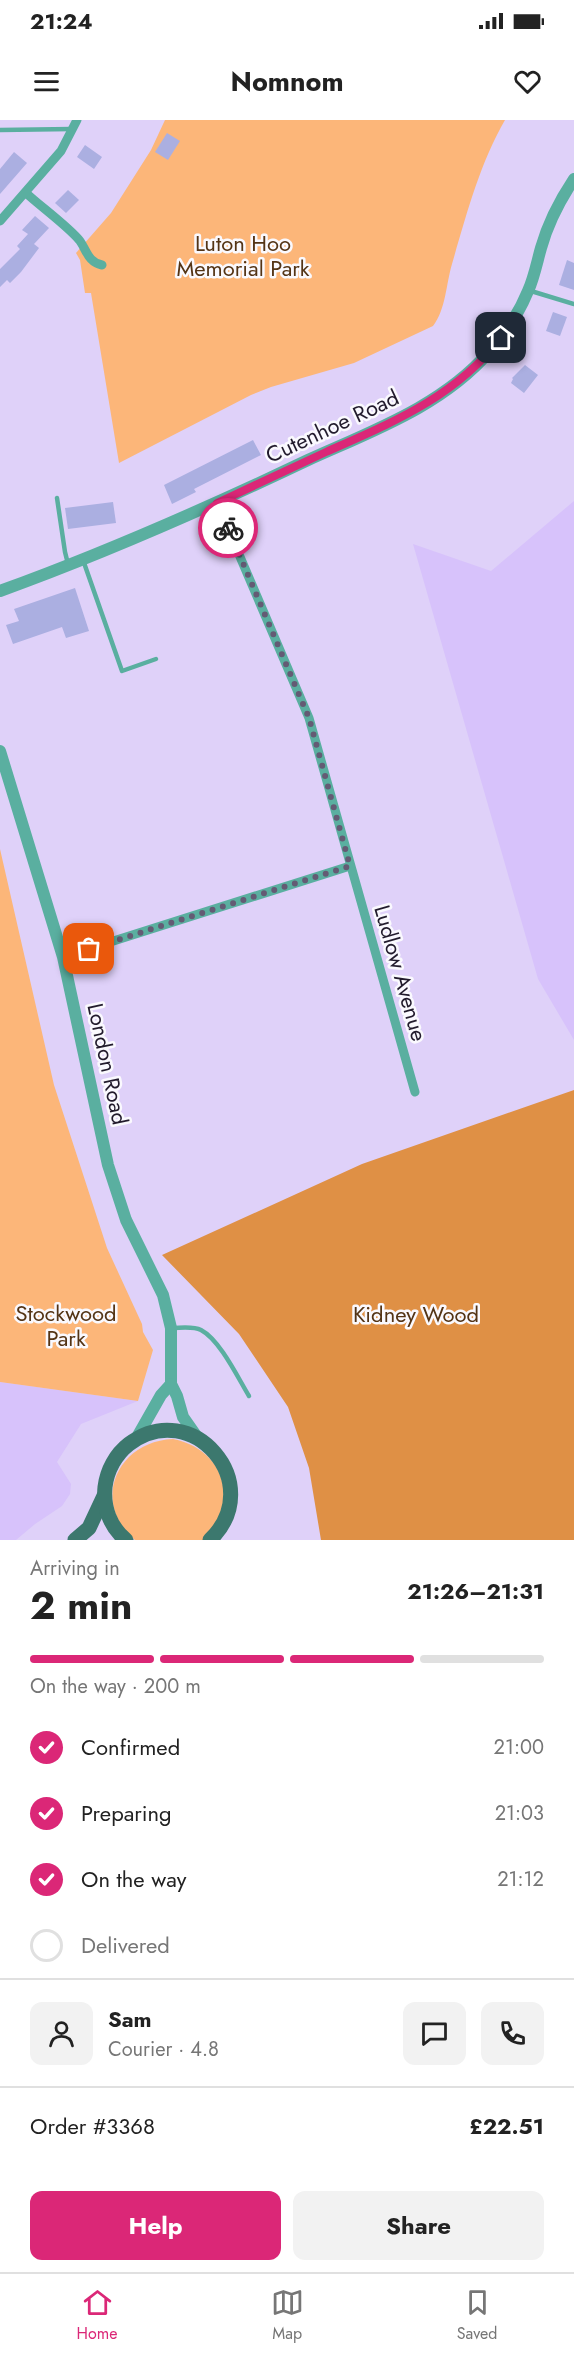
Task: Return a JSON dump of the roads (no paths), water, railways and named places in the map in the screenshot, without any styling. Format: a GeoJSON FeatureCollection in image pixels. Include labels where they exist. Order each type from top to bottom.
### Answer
{"type":"FeatureCollection","features":[{"type":"Feature","properties":{"kind":"main road"},"geometry":{"type":"LineString","coordinates":[[126,1540],[119,1534],[108,1516],[104,1496],[106,1479],[112,1463],[136,1438],[156,1431],[177,1431],[197,1437],[212,1448],[223,1462],[230,1479],[231,1498],[227,1516],[218,1532],[210,1540]]}},
{"type":"Feature","properties":{"kind":"main road"},"geometry":{"type":"LineString","coordinates":[[75,1540],[89,1528],[104,1496]]}},
{"type":"Feature","properties":{"kind":"street"},"geometry":{"type":"LineString","coordinates":[[0,221],[61,151],[75,124]]}},
{"type":"Feature","properties":{"kind":"street","name":"Cutenhoe Road"},"geometry":{"type":"LineString","coordinates":[[0,591],[69,566],[217,503],[384,427],[424,405],[463,378],[489,352],[512,323],[529,290],[542,245],[560,201],[574,179]]}},
{"type":"Feature","properties":{"kind":"street"},"geometry":{"type":"LineString","coordinates":[[26,193],[80,241],[86,254],[97,264],[102,265]]}},
{"type":"Feature","properties":{"kind":"street","name":"Ludlow Avenue"},"geometry":{"type":"LineString","coordinates":[[217,503],[309,718],[415,1092]]}},
{"type":"Feature","properties":{"kind":"street","name":"London Road"},"geometry":{"type":"LineString","coordinates":[[0,751],[63,957],[108,1165],[126,1220],[163,1294],[171,1328],[171,1384],[183,1417],[197,1437]]}},
{"type":"Feature","properties":{"kind":"street"},"geometry":{"type":"LineString","coordinates":[[63,957],[350,866]]}},
{"type":"Feature","properties":{"kind":"street"},"geometry":{"type":"LineString","coordinates":[[136,1438],[161,1395],[171,1384]]}},
{"type":"Feature","properties":{"kind":"lane"},"geometry":{"type":"LineString","coordinates":[[0,130],[75,124]]}},
{"type":"Feature","properties":{"kind":"lane"},"geometry":{"type":"LineString","coordinates":[[529,290],[574,304]]}},
{"type":"Feature","properties":{"kind":"lane"},"geometry":{"type":"LineString","coordinates":[[57,498],[69,566]]}},
{"type":"Feature","properties":{"kind":"lane"},"geometry":{"type":"LineString","coordinates":[[83,560],[122,671],[156,659]]}},
{"type":"Feature","properties":{"kind":"lane"},"geometry":{"type":"LineString","coordinates":[[171,1328],[197,1329],[207,1334],[249,1396]]}},
{"type":"Feature","properties":{"kind":"park label","name":"Luton Hoo Memorial Park"},"geometry":{"type":"Point","coordinates":[243,256]}},
{"type":"Feature","properties":{"kind":"park label","name":"Kidney Wood"},"geometry":{"type":"Point","coordinates":[416,1314]}},
{"type":"Feature","properties":{"kind":"park label","name":"Stockwood Park"},"geometry":{"type":"Point","coordinates":[66,1326]}}]}
